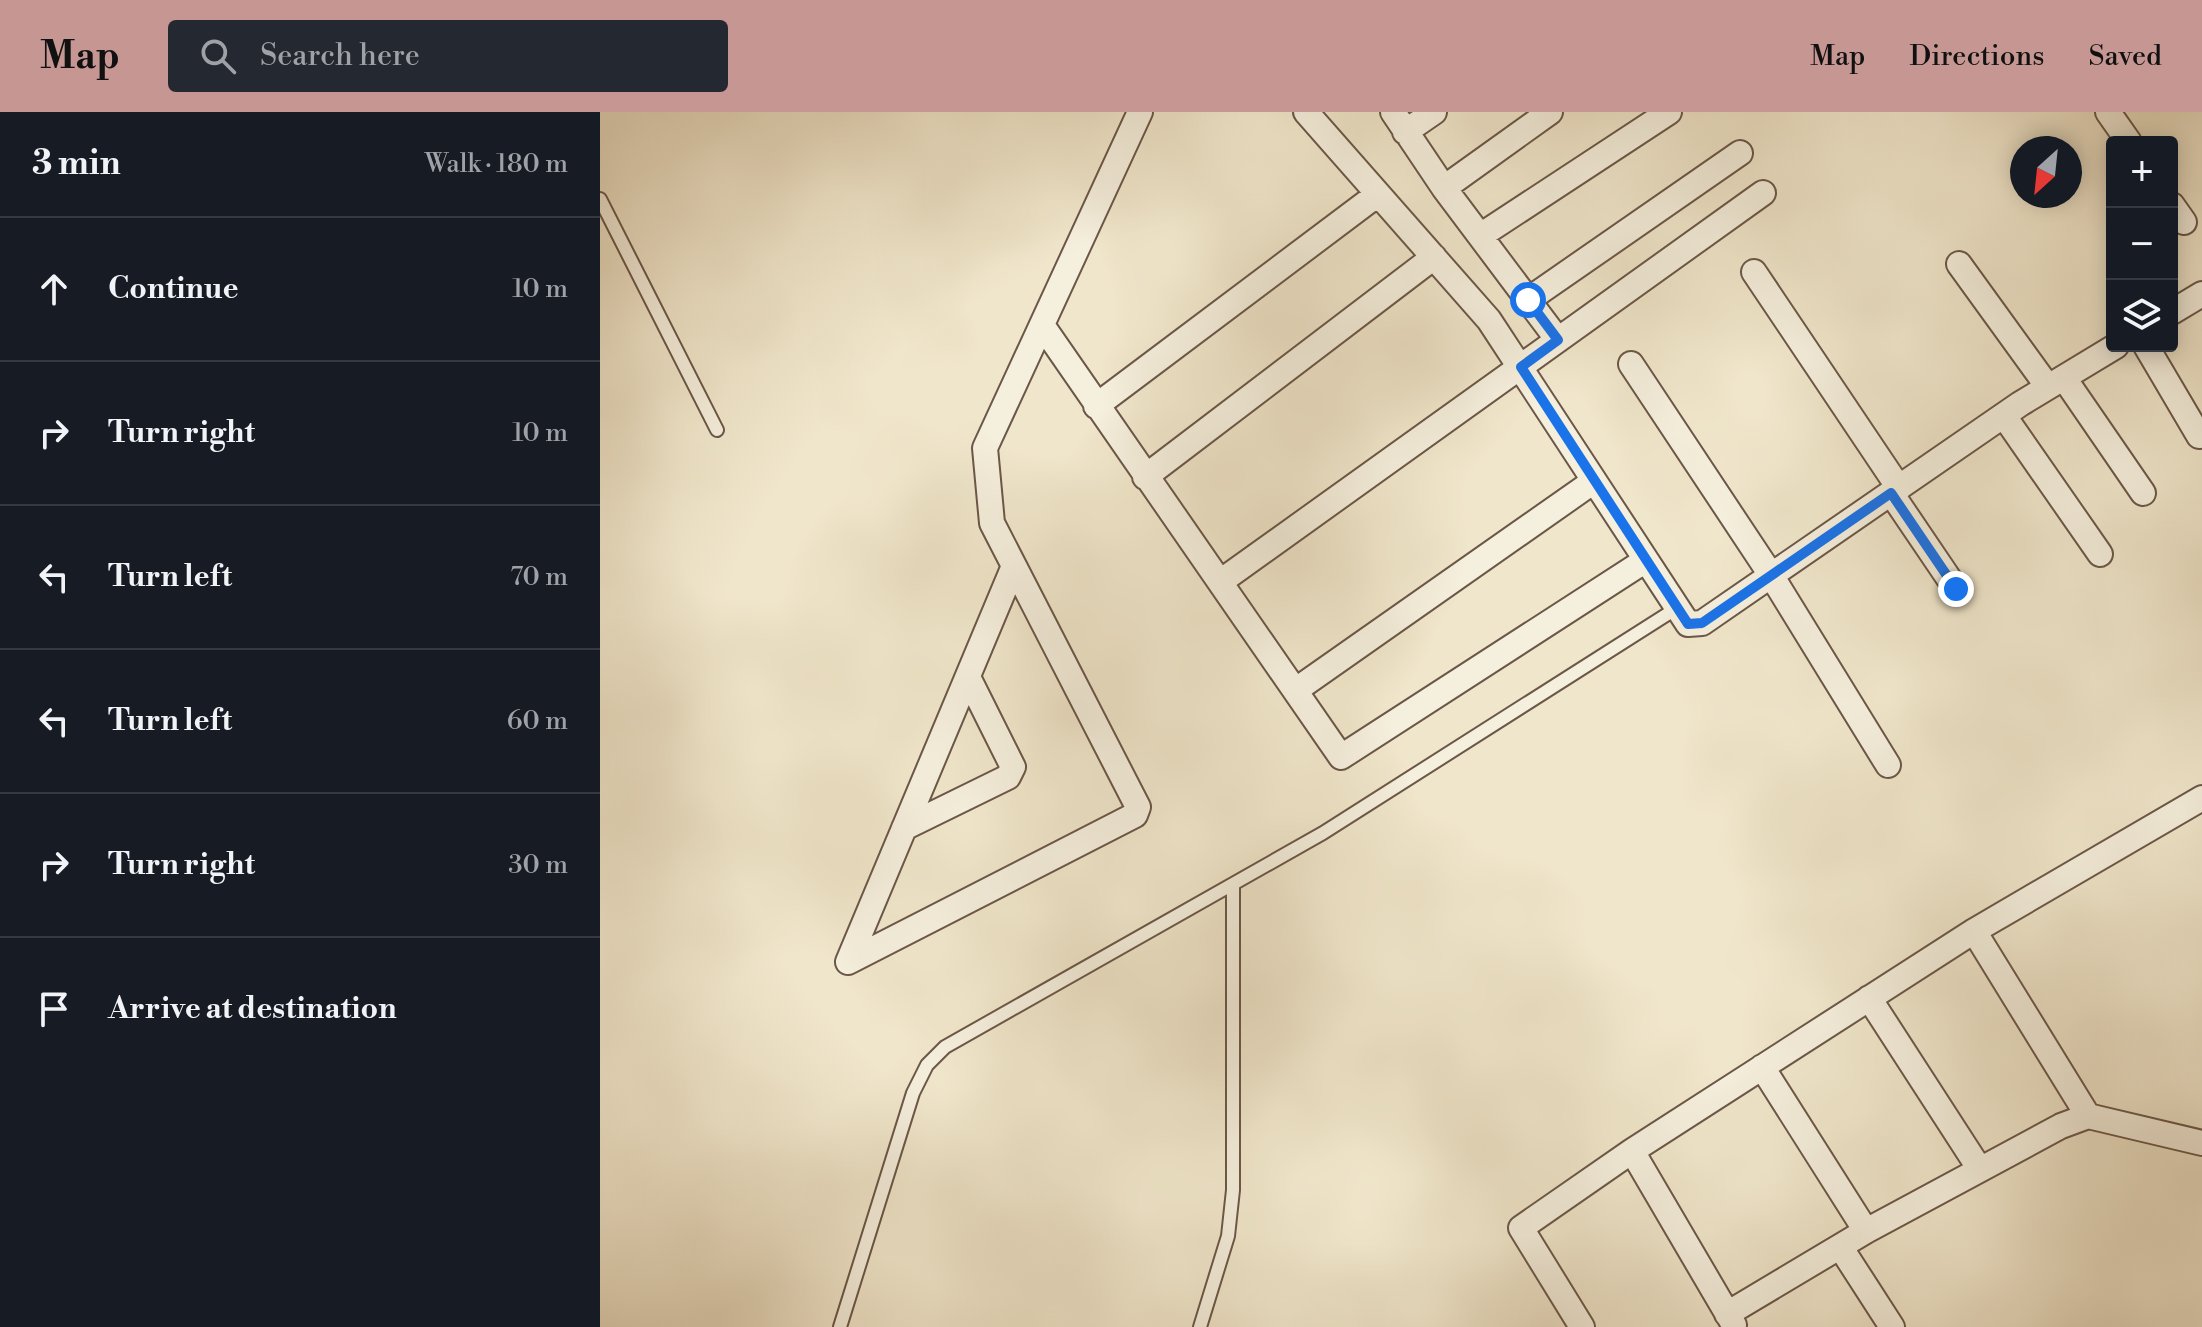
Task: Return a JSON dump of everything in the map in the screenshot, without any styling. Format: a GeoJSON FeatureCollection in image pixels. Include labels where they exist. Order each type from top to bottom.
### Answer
{"type":"FeatureCollection","features":[{"type":"Feature","properties":{"kind":"street"},"geometry":{"type":"LineString","coordinates":[[1014,566],[848,962],[1135,815],[1138,807],[992,523],[985,448],[1140,112]]}},
{"type":"Feature","properties":{"kind":"street"},"geometry":{"type":"LineString","coordinates":[[1306,112],[1489,320],[1688,624],[1695,626],[2004,416],[2106,352]]}},
{"type":"Feature","properties":{"kind":"street"},"geometry":{"type":"LineString","coordinates":[[1434,112],[1399,122],[1444,188],[1558,340]]}},
{"type":"Feature","properties":{"kind":"street"},"geometry":{"type":"LineString","coordinates":[[1444,188],[1550,112]]}},
{"type":"Feature","properties":{"kind":"street"},"geometry":{"type":"LineString","coordinates":[[1480,236],[1669,112]]}},
{"type":"Feature","properties":{"kind":"street"},"geometry":{"type":"LineString","coordinates":[[2108,112],[2125,136]]}},
{"type":"Feature","properties":{"kind":"street"},"geometry":{"type":"LineString","coordinates":[[1528,300],[1740,153]]}},
{"type":"Feature","properties":{"kind":"street"},"geometry":{"type":"LineString","coordinates":[[1220,582],[1763,193]]}},
{"type":"Feature","properties":{"kind":"street"},"geometry":{"type":"LineString","coordinates":[[1096,406],[1378,194]]}},
{"type":"Feature","properties":{"kind":"street"},"geometry":{"type":"LineString","coordinates":[[1145,477],[1434,257]]}},
{"type":"Feature","properties":{"kind":"street"},"geometry":{"type":"LineString","coordinates":[[1959,264],[2143,493]]}},
{"type":"Feature","properties":{"kind":"street"},"geometry":{"type":"LineString","coordinates":[[1754,272],[1956,589]]}},
{"type":"Feature","properties":{"kind":"street"},"geometry":{"type":"LineString","coordinates":[[2178,308],[2202,294]]}},
{"type":"Feature","properties":{"kind":"street"},"geometry":{"type":"LineString","coordinates":[[1042,325],[1341,757],[1646,560]]}},
{"type":"Feature","properties":{"kind":"street"},"geometry":{"type":"LineString","coordinates":[[2150,352],[2199,436]]}},
{"type":"Feature","properties":{"kind":"street"},"geometry":{"type":"LineString","coordinates":[[1631,364],[1771,575],[1888,765]]}},
{"type":"Feature","properties":{"kind":"street"},"geometry":{"type":"LineString","coordinates":[[2004,416],[2100,554]]}},
{"type":"Feature","properties":{"kind":"street"},"geometry":{"type":"LineString","coordinates":[[1296,690],[1594,481]]}},
{"type":"Feature","properties":{"kind":"street"},"geometry":{"type":"LineString","coordinates":[[904,828],[1008,777],[1013,767],[968,677]]}},
{"type":"Feature","properties":{"kind":"street"},"geometry":{"type":"LineString","coordinates":[[1582,1327],[1521,1228],[1632,1151],[1974,931],[2202,798]]}},
{"type":"Feature","properties":{"kind":"street"},"geometry":{"type":"LineString","coordinates":[[1974,931],[2088,1116]]}},
{"type":"Feature","properties":{"kind":"street"},"geometry":{"type":"LineString","coordinates":[[1869,998],[1979,1168]]}},
{"type":"Feature","properties":{"kind":"street"},"geometry":{"type":"LineString","coordinates":[[1762,1067],[1866,1231]]}},
{"type":"Feature","properties":{"kind":"street"},"geometry":{"type":"LineString","coordinates":[[1632,1151],[1731,1320],[1866,1231],[2036,1137],[2088,1116],[2202,1143]]}},
{"type":"Feature","properties":{"kind":"street"},"geometry":{"type":"LineString","coordinates":[[1841,1248],[1892,1327]]}},
{"type":"Feature","properties":{"kind":"lane"},"geometry":{"type":"LineString","coordinates":[[600,199],[717,430]]}},
{"type":"Feature","properties":{"kind":"lane"},"geometry":{"type":"LineString","coordinates":[[840,1327],[913,1093],[927,1065],[959,1038],[1233,887],[1677,608]]}},
{"type":"Feature","properties":{"kind":"lane"},"geometry":{"type":"LineString","coordinates":[[1200,1327],[1228,1236],[1233,1190],[1233,887]]}},
{"type":"Feature","properties":{"kind":"route"},"geometry":{"type":"LineString","coordinates":[[1528,300],[1558,340],[1521,367],[1688,624],[1695,626],[1702,623],[1891,493],[1956,589]]}}]}
